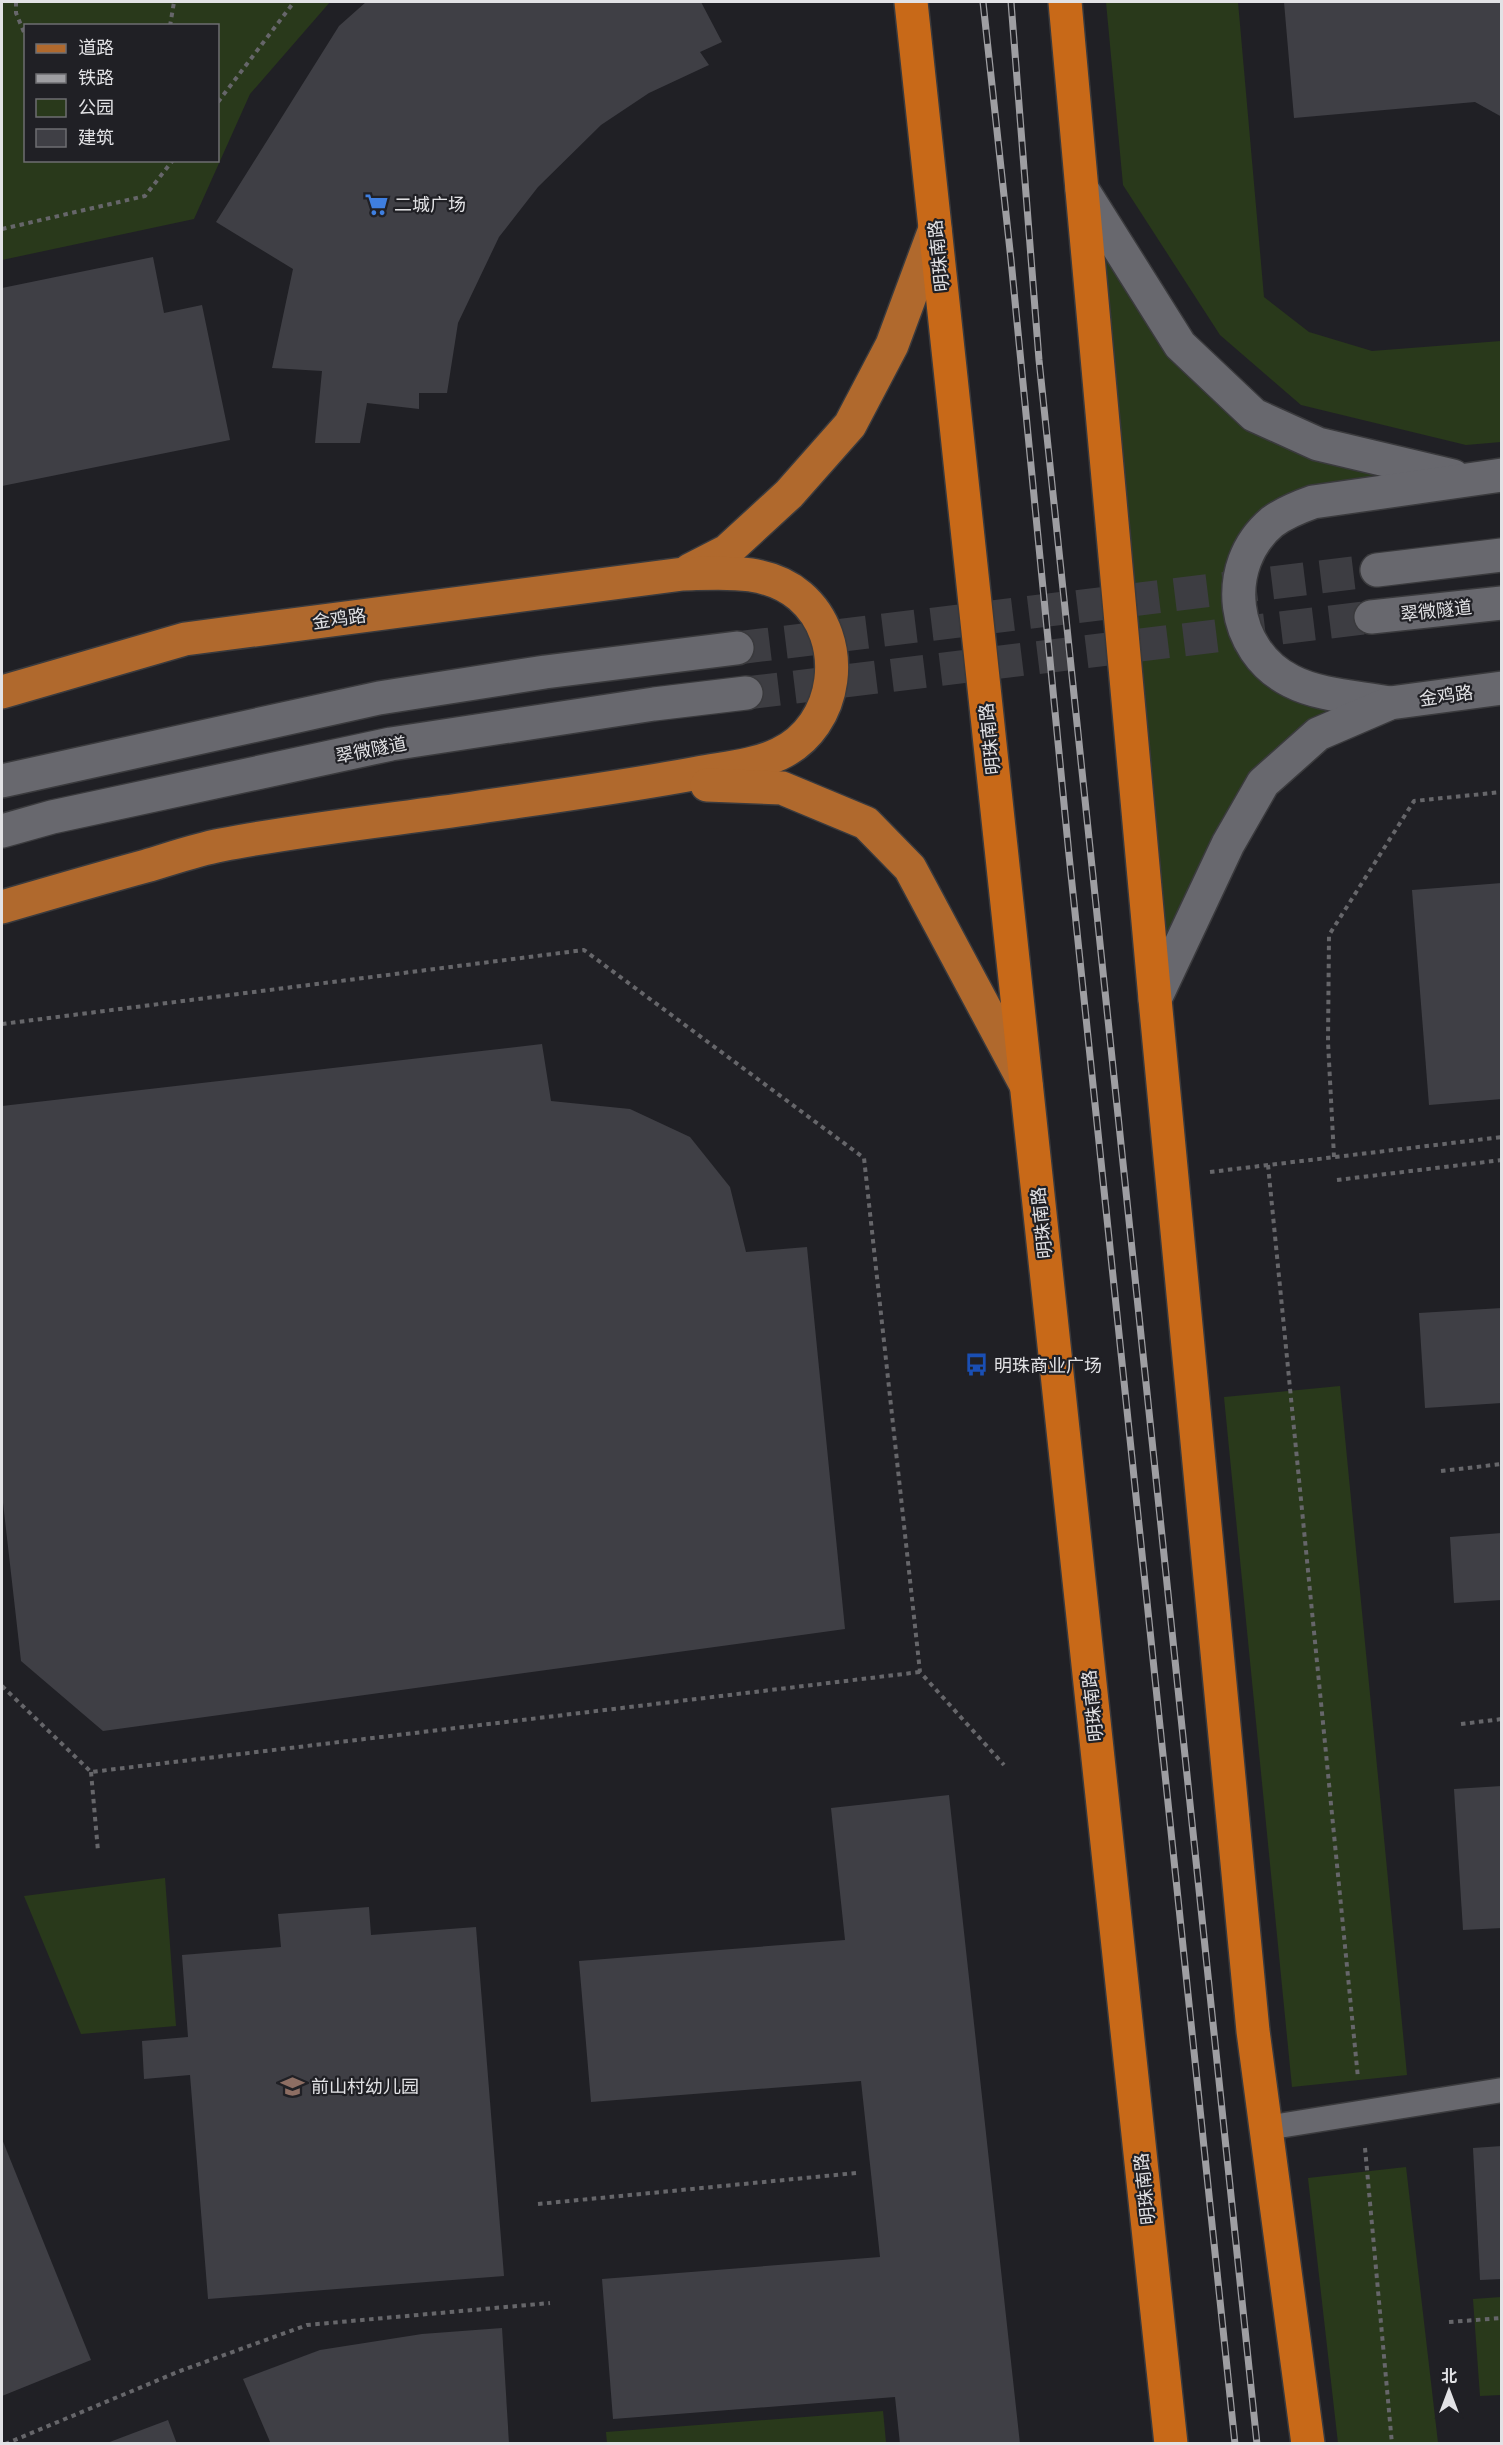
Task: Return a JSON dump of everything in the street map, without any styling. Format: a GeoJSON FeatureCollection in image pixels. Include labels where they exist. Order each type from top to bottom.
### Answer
{"type":"FeatureCollection","features":[{"type":"Feature","properties":{"kind":"highway","name":"明珠南路"},"geometry":{"type":"LineString","coordinates":[[911,2],[1171,2444]]}},
{"type":"Feature","properties":{"kind":"highway"},"geometry":{"type":"LineString","coordinates":[[1065,2],[1155,999],[1252,2020],[1308,2444]]}},
{"type":"Feature","properties":{"kind":"main road"},"geometry":{"type":"LineString","coordinates":[[1082,189],[1180,345],[1254,415],[1318,444],[1402,462],[1463,479]]}},
{"type":"Feature","properties":{"kind":"main road"},"geometry":{"type":"LineString","coordinates":[[683,574],[727,550],[789,494],[850,425],[892,345],[935,229]]}},
{"type":"Feature","properties":{"kind":"main road"},"geometry":{"type":"LineString","coordinates":[[1390,702],[1314,690],[1291,681],[1271,668],[1255,649],[1242,620],[1238,604],[1239,582],[1245,560],[1256,539],[1272,522],[1291,510],[1313,502],[1502,475]]}},
{"type":"Feature","properties":{"kind":"main road"},"geometry":{"type":"LineString","coordinates":[[1377,570],[1502,555]]}},
{"type":"Feature","properties":{"kind":"main road"},"geometry":{"type":"LineString","coordinates":[[2,906],[219,845],[649,782],[758,762],[780,754],[799,742],[814,725],[825,705],[832,683],[832,660],[828,636],[816,614],[800,596],[780,583],[757,575],[683,574]]}},
{"type":"Feature","properties":{"kind":"main road","name":"金鸡路"},"geometry":{"type":"LineString","coordinates":[[2,692],[185,639],[683,574]]}},
{"type":"Feature","properties":{"kind":"main road","name":"翠微隧道"},"geometry":{"type":"LineString","coordinates":[[1371,617],[1502,603]]}},
{"type":"Feature","properties":{"kind":"main road"},"geometry":{"type":"LineString","coordinates":[[2,782],[379,698],[545,672],[737,648]]}},
{"type":"Feature","properties":{"kind":"main road","name":"金鸡路"},"geometry":{"type":"LineString","coordinates":[[1390,702],[1502,688]]}},
{"type":"Feature","properties":{"kind":"main road","name":"翠微隧道"},"geometry":{"type":"LineString","coordinates":[[2,831],[52,817],[391,744],[654,704],[746,693]]}},
{"type":"Feature","properties":{"kind":"main road"},"geometry":{"type":"LineString","coordinates":[[1155,999],[1228,844],[1263,783],[1318,734],[1390,702]]}},
{"type":"Feature","properties":{"kind":"main road"},"geometry":{"type":"LineString","coordinates":[[649,782],[782,788],[866,823],[910,868],[1026,1085]]}},
{"type":"Feature","properties":{"kind":"lane"},"geometry":{"type":"LineString","coordinates":[[1266,2128],[1502,2090]]}},
{"type":"Feature","properties":{"kind":"path"},"geometry":{"type":"LineString","coordinates":[[16,2],[16,13],[24,32]]}},
{"type":"Feature","properties":{"kind":"path"},"geometry":{"type":"LineString","coordinates":[[170,24],[174,2]]}},
{"type":"Feature","properties":{"kind":"path"},"geometry":{"type":"LineString","coordinates":[[219,100],[294,2]]}},
{"type":"Feature","properties":{"kind":"path"},"geometry":{"type":"LineString","coordinates":[[2,229],[145,196],[170,162]]}},
{"type":"Feature","properties":{"kind":"path"},"geometry":{"type":"LineString","coordinates":[[1334,1157],[1328,1042],[1329,935],[1414,801],[1502,792]]}},
{"type":"Feature","properties":{"kind":"path"},"geometry":{"type":"LineString","coordinates":[[2,1024],[584,950],[864,1158],[920,1672],[1004,1766]]}},
{"type":"Feature","properties":{"kind":"path"},"geometry":{"type":"LineString","coordinates":[[1172,1177],[1502,1137]]}},
{"type":"Feature","properties":{"kind":"path"},"geometry":{"type":"LineString","coordinates":[[1337,1180],[1502,1160]]}},
{"type":"Feature","properties":{"kind":"path"},"geometry":{"type":"LineString","coordinates":[[1268,1165],[1362,2113],[1392,2444]]}},
{"type":"Feature","properties":{"kind":"path"},"geometry":{"type":"LineString","coordinates":[[1441,1471],[1502,1464]]}},
{"type":"Feature","properties":{"kind":"path"},"geometry":{"type":"LineString","coordinates":[[91,1772],[920,1672]]}},
{"type":"Feature","properties":{"kind":"path"},"geometry":{"type":"LineString","coordinates":[[2,1686],[91,1772],[98,1851]]}},
{"type":"Feature","properties":{"kind":"path"},"geometry":{"type":"LineString","coordinates":[[1461,1724],[1502,1719]]}},
{"type":"Feature","properties":{"kind":"path"},"geometry":{"type":"LineString","coordinates":[[538,2204],[856,2174]]}},
{"type":"Feature","properties":{"kind":"path"},"geometry":{"type":"LineString","coordinates":[[5,2444],[180,2371],[307,2325],[550,2303]]}},
{"type":"Feature","properties":{"kind":"path"},"geometry":{"type":"LineString","coordinates":[[1449,2322],[1502,2318]]}},
{"type":"Feature","properties":{"kind":"green space"},"geometry":{"type":"Polygon","coordinates":[[[2,2],[330,2],[250,94],[194,219],[2,260],[2,2]]]}},
{"type":"Feature","properties":{"kind":"green space"},"geometry":{"type":"Polygon","coordinates":[[[1106,2],[1238,2],[1264,297],[1309,332],[1372,351],[1501,341],[1501,442],[1466,445],[1301,405],[1220,335],[1123,185],[1106,2]]]}},
{"type":"Feature","properties":{"kind":"green space"},"geometry":{"type":"Polygon","coordinates":[[[1097,236],[1243,422],[1412,479],[1243,532],[1224,567],[1224,611],[1241,652],[1357,706],[1306,723],[1249,774],[1161,962],[1097,236]]]}},
{"type":"Feature","properties":{"kind":"green space"},"geometry":{"type":"Polygon","coordinates":[[[1340,1386],[1407,2075],[1292,2087],[1224,1397],[1340,1386]]]}},
{"type":"Feature","properties":{"kind":"green space"},"geometry":{"type":"Polygon","coordinates":[[[165,1878],[176,2026],[81,2034],[24,1896],[165,1878]]]}},
{"type":"Feature","properties":{"kind":"green space"},"geometry":{"type":"Polygon","coordinates":[[[1406,2167],[1438,2443],[1338,2443],[1308,2178],[1406,2167]]]}},
{"type":"Feature","properties":{"kind":"green space"},"geometry":{"type":"Polygon","coordinates":[[[1501,2297],[1501,2395],[1480,2396],[1473,2299],[1501,2297]]]}},
{"type":"Feature","properties":{"kind":"green space"},"geometry":{"type":"Polygon","coordinates":[[[883,2411],[886,2443],[607,2443],[606,2432],[883,2411]]]}},
{"type":"Feature","properties":{"kind":"building","name":"二城广场"},"geometry":{"type":"Polygon","coordinates":[[[366,2],[701,2],[722,42],[700,52],[709,65],[649,93],[601,125],[538,187],[499,237],[458,323],[447,393],[419,393],[419,409],[367,403],[360,443],[315,443],[322,371],[272,368],[293,269],[216,222],[339,26],[366,2]]]}},
{"type":"Feature","properties":{"kind":"building"},"geometry":{"type":"Polygon","coordinates":[[[1284,2],[1502,2],[1502,117],[1475,102],[1294,118],[1284,2]]]}},
{"type":"Feature","properties":{"kind":"building"},"geometry":{"type":"Polygon","coordinates":[[[153,257],[164,313],[202,305],[230,440],[2,486],[2,288],[153,257]]]}},
{"type":"Feature","properties":{"kind":"building"},"geometry":{"type":"Polygon","coordinates":[[[1502,883],[1502,1099],[1429,1105],[1412,890],[1502,883]]]}},
{"type":"Feature","properties":{"kind":"building"},"geometry":{"type":"Polygon","coordinates":[[[542,1044],[551,1101],[630,1109],[690,1137],[730,1187],[746,1252],[807,1247],[845,1629],[103,1731],[21,1661],[2,1494],[2,1106],[542,1044]]]}},
{"type":"Feature","properties":{"kind":"building"},"geometry":{"type":"Polygon","coordinates":[[[1502,1308],[1502,1403],[1425,1408],[1419,1313],[1502,1308]]]}},
{"type":"Feature","properties":{"kind":"building"},"geometry":{"type":"Polygon","coordinates":[[[1502,1533],[1502,1600],[1454,1603],[1450,1537],[1502,1533]]]}},
{"type":"Feature","properties":{"kind":"building"},"geometry":{"type":"Polygon","coordinates":[[[1502,1786],[1502,1928],[1463,1930],[1454,1789],[1502,1786]]]}},
{"type":"Feature","properties":{"kind":"building"},"geometry":{"type":"Polygon","coordinates":[[[949,1795],[1020,2444],[900,2444],[895,2397],[613,2419],[602,2279],[880,2257],[861,2081],[591,2102],[579,1961],[845,1940],[831,1808],[949,1795]]]}},
{"type":"Feature","properties":{"kind":"building"},"geometry":{"type":"Polygon","coordinates":[[[369,1907],[371,1935],[476,1927],[504,2276],[208,2299],[190,2075],[144,2079],[142,2041],[188,2037],[182,1955],[281,1947],[278,1914],[369,1907]]]}},
{"type":"Feature","properties":{"kind":"building"},"geometry":{"type":"Polygon","coordinates":[[[2,2139],[91,2360],[2,2396],[2,2139]]]}},
{"type":"Feature","properties":{"kind":"building"},"geometry":{"type":"Polygon","coordinates":[[[1502,2146],[1502,2279],[1480,2280],[1473,2148],[1502,2146]]]}},
{"type":"Feature","properties":{"kind":"building"},"geometry":{"type":"Polygon","coordinates":[[[502,2328],[509,2444],[271,2444],[243,2379],[320,2350],[422,2334],[502,2328]]]}},
{"type":"Feature","properties":{"kind":"building"},"geometry":{"type":"Polygon","coordinates":[[[168,2420],[177,2444],[107,2444],[107,2443],[168,2420]]]}},
{"type":"Feature","properties":{"kind":"tunnel"},"geometry":{"type":"LineString","coordinates":[[737,648],[1377,570]]}},
{"type":"Feature","properties":{"kind":"tunnel"},"geometry":{"type":"LineString","coordinates":[[746,693],[1371,617]]}},
{"type":"Feature","properties":{"kind":"railway"},"geometry":{"type":"LineString","coordinates":[[983,2],[1011,260],[1069,855],[1235,2444]]}},
{"type":"Feature","properties":{"kind":"railway"},"geometry":{"type":"LineString","coordinates":[[1011,2],[1039,360],[1257,2444]]}},
{"type":"Feature","properties":{"kind":"place","name":"二城广场"},"geometry":{"type":"Point","coordinates":[376,204]}},
{"type":"Feature","properties":{"kind":"place","name":"明珠商业广场"},"geometry":{"type":"Point","coordinates":[976,1365]}},
{"type":"Feature","properties":{"kind":"place","name":"前山村幼儿园"},"geometry":{"type":"Point","coordinates":[293,2086]}}]}
